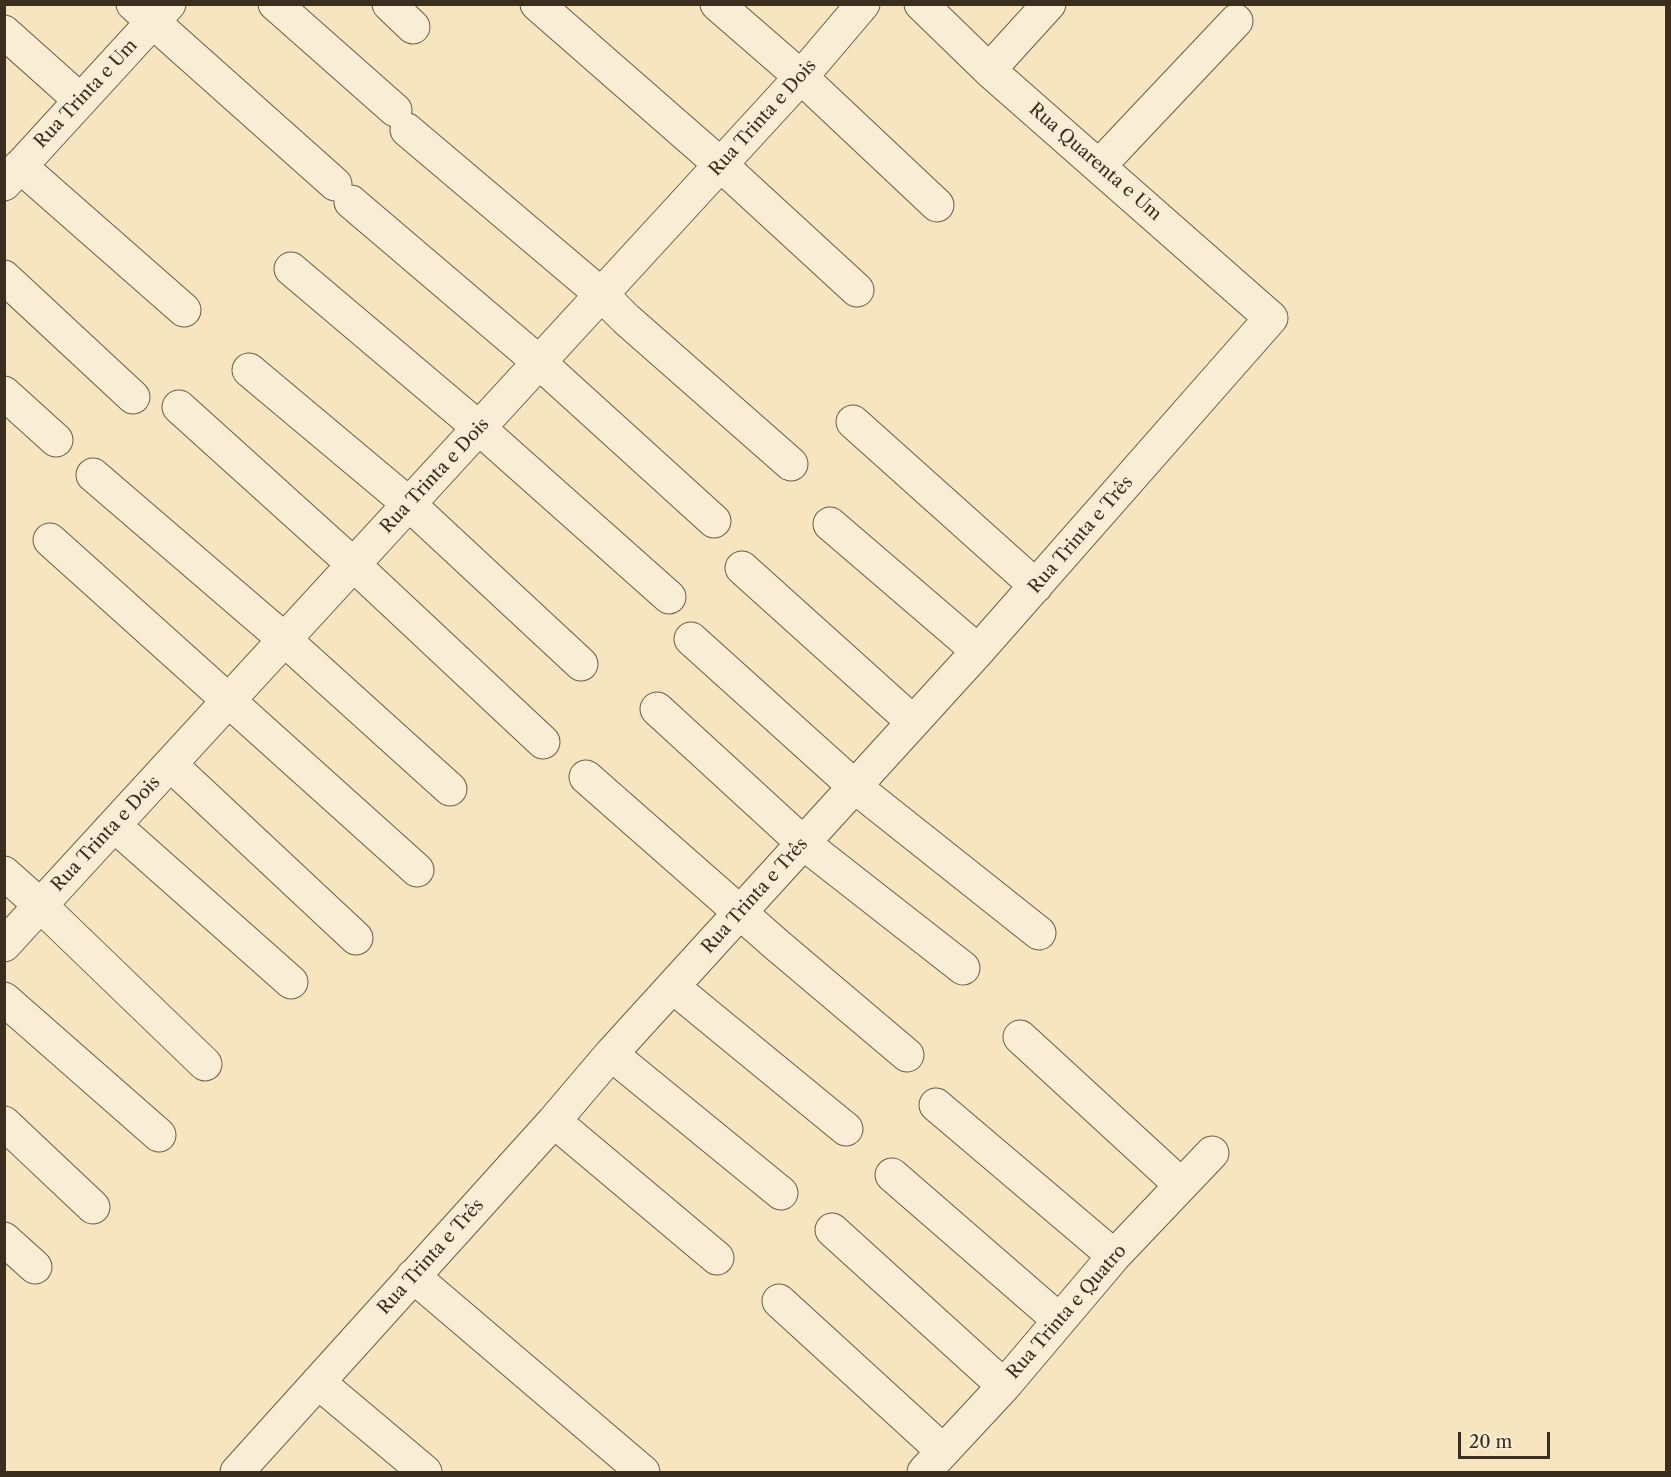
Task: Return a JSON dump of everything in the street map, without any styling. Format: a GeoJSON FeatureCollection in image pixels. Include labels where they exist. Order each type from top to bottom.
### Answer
{"type":"FeatureCollection","features":[{"type":"Feature","properties":{"kind":"street"},"geometry":{"type":"LineString","coordinates":[[275,4],[401,120],[791,464]]}},
{"type":"Feature","properties":{"kind":"street"},"geometry":{"type":"LineString","coordinates":[[389,4],[413,27]]}},
{"type":"Feature","properties":{"kind":"street"},"geometry":{"type":"LineString","coordinates":[[537,4],[721,165],[857,290]]}},
{"type":"Feature","properties":{"kind":"street"},"geometry":{"type":"LineString","coordinates":[[717,4],[801,77],[937,205]]}},
{"type":"Feature","properties":{"kind":"street","name":"Rua Trinta e Dois"},"geometry":{"type":"LineString","coordinates":[[4,945],[721,165],[863,4]]}},
{"type":"Feature","properties":{"kind":"street","name":"Rua Quarenta e Um"},"geometry":{"type":"LineString","coordinates":[[921,4],[989,70],[1100,165],[1271,318]]}},
{"type":"Feature","properties":{"kind":"street"},"geometry":{"type":"LineString","coordinates":[[989,70],[1049,4]]}},
{"type":"Feature","properties":{"kind":"street"},"geometry":{"type":"LineString","coordinates":[[152,10],[343,193],[540,363],[714,522]]}},
{"type":"Feature","properties":{"kind":"street","name":"Rua Trinta e Um"},"geometry":{"type":"LineString","coordinates":[[12,175],[80,100],[152,10]]}},
{"type":"Feature","properties":{"kind":"street"},"geometry":{"type":"LineString","coordinates":[[1100,165],[1236,21]]}},
{"type":"Feature","properties":{"kind":"street"},"geometry":{"type":"LineString","coordinates":[[4,32],[80,100]]}},
{"type":"Feature","properties":{"kind":"street"},"geometry":{"type":"LineString","coordinates":[[12,175],[184,310]]}},
{"type":"Feature","properties":{"kind":"street"},"geometry":{"type":"LineString","coordinates":[[291,269],[479,428],[669,597]]}},
{"type":"Feature","properties":{"kind":"street"},"geometry":{"type":"LineString","coordinates":[[4,277],[134,397]]}},
{"type":"Feature","properties":{"kind":"street","name":"Rua Trinta e Três"},"geometry":{"type":"LineString","coordinates":[[237,1473],[554,1121],[610,1054],[978,651],[1271,318]]}},
{"type":"Feature","properties":{"kind":"street"},"geometry":{"type":"LineString","coordinates":[[249,370],[409,504],[581,664]]}},
{"type":"Feature","properties":{"kind":"street"},"geometry":{"type":"LineString","coordinates":[[4,393],[56,440]]}},
{"type":"Feature","properties":{"kind":"street"},"geometry":{"type":"LineString","coordinates":[[179,407],[354,565],[543,742]]}},
{"type":"Feature","properties":{"kind":"street"},"geometry":{"type":"LineString","coordinates":[[853,422],[1036,586]]}},
{"type":"Feature","properties":{"kind":"street"},"geometry":{"type":"LineString","coordinates":[[93,475],[285,640],[450,789]]}},
{"type":"Feature","properties":{"kind":"street"},"geometry":{"type":"LineString","coordinates":[[830,524],[978,651]]}},
{"type":"Feature","properties":{"kind":"street"},"geometry":{"type":"LineString","coordinates":[[50,540],[417,870]]}},
{"type":"Feature","properties":{"kind":"street"},"geometry":{"type":"LineString","coordinates":[[742,568],[913,722]]}},
{"type":"Feature","properties":{"kind":"street"},"geometry":{"type":"LineString","coordinates":[[691,639],[854,786],[1039,933]]}},
{"type":"Feature","properties":{"kind":"street"},"geometry":{"type":"LineString","coordinates":[[657,709],[802,842],[963,968]]}},
{"type":"Feature","properties":{"kind":"street"},"geometry":{"type":"LineString","coordinates":[[171,765],[356,939]]}},
{"type":"Feature","properties":{"kind":"street"},"geometry":{"type":"LineString","coordinates":[[586,777],[777,945],[907,1055]]}},
{"type":"Feature","properties":{"kind":"street"},"geometry":{"type":"LineString","coordinates":[[115,826],[291,981]]}},
{"type":"Feature","properties":{"kind":"street"},"geometry":{"type":"LineString","coordinates":[[4,873],[205,1064]]}},
{"type":"Feature","properties":{"kind":"street"},"geometry":{"type":"LineString","coordinates":[[673,987],[846,1129]]}},
{"type":"Feature","properties":{"kind":"street"},"geometry":{"type":"LineString","coordinates":[[4,999],[159,1135]]}},
{"type":"Feature","properties":{"kind":"street"},"geometry":{"type":"LineString","coordinates":[[1020,1037],[1180,1184]]}},
{"type":"Feature","properties":{"kind":"street"},"geometry":{"type":"LineString","coordinates":[[610,1054],[781,1193]]}},
{"type":"Feature","properties":{"kind":"street"},"geometry":{"type":"LineString","coordinates":[[936,1106],[1114,1256]]}},
{"type":"Feature","properties":{"kind":"street"},"geometry":{"type":"LineString","coordinates":[[554,1121],[717,1258]]}},
{"type":"Feature","properties":{"kind":"street"},"geometry":{"type":"LineString","coordinates":[[4,1123],[93,1207]]}},
{"type":"Feature","properties":{"kind":"street","name":"Rua Trinta e Quatro"},"geometry":{"type":"LineString","coordinates":[[934,1462],[1004,1386],[1114,1256],[1180,1184],[1212,1153]]}},
{"type":"Feature","properties":{"kind":"street"},"geometry":{"type":"LineString","coordinates":[[892,1174],[1059,1320]]}},
{"type":"Feature","properties":{"kind":"street"},"geometry":{"type":"LineString","coordinates":[[832,1230],[1004,1386]]}},
{"type":"Feature","properties":{"kind":"street"},"geometry":{"type":"LineString","coordinates":[[4,1239],[35,1267]]}},
{"type":"Feature","properties":{"kind":"street"},"geometry":{"type":"LineString","coordinates":[[413,1276],[643,1473]]}},
{"type":"Feature","properties":{"kind":"street"},"geometry":{"type":"LineString","coordinates":[[779,1302],[934,1462]]}},
{"type":"Feature","properties":{"kind":"street"},"geometry":{"type":"LineString","coordinates":[[318,1383],[425,1473]]}}]}
